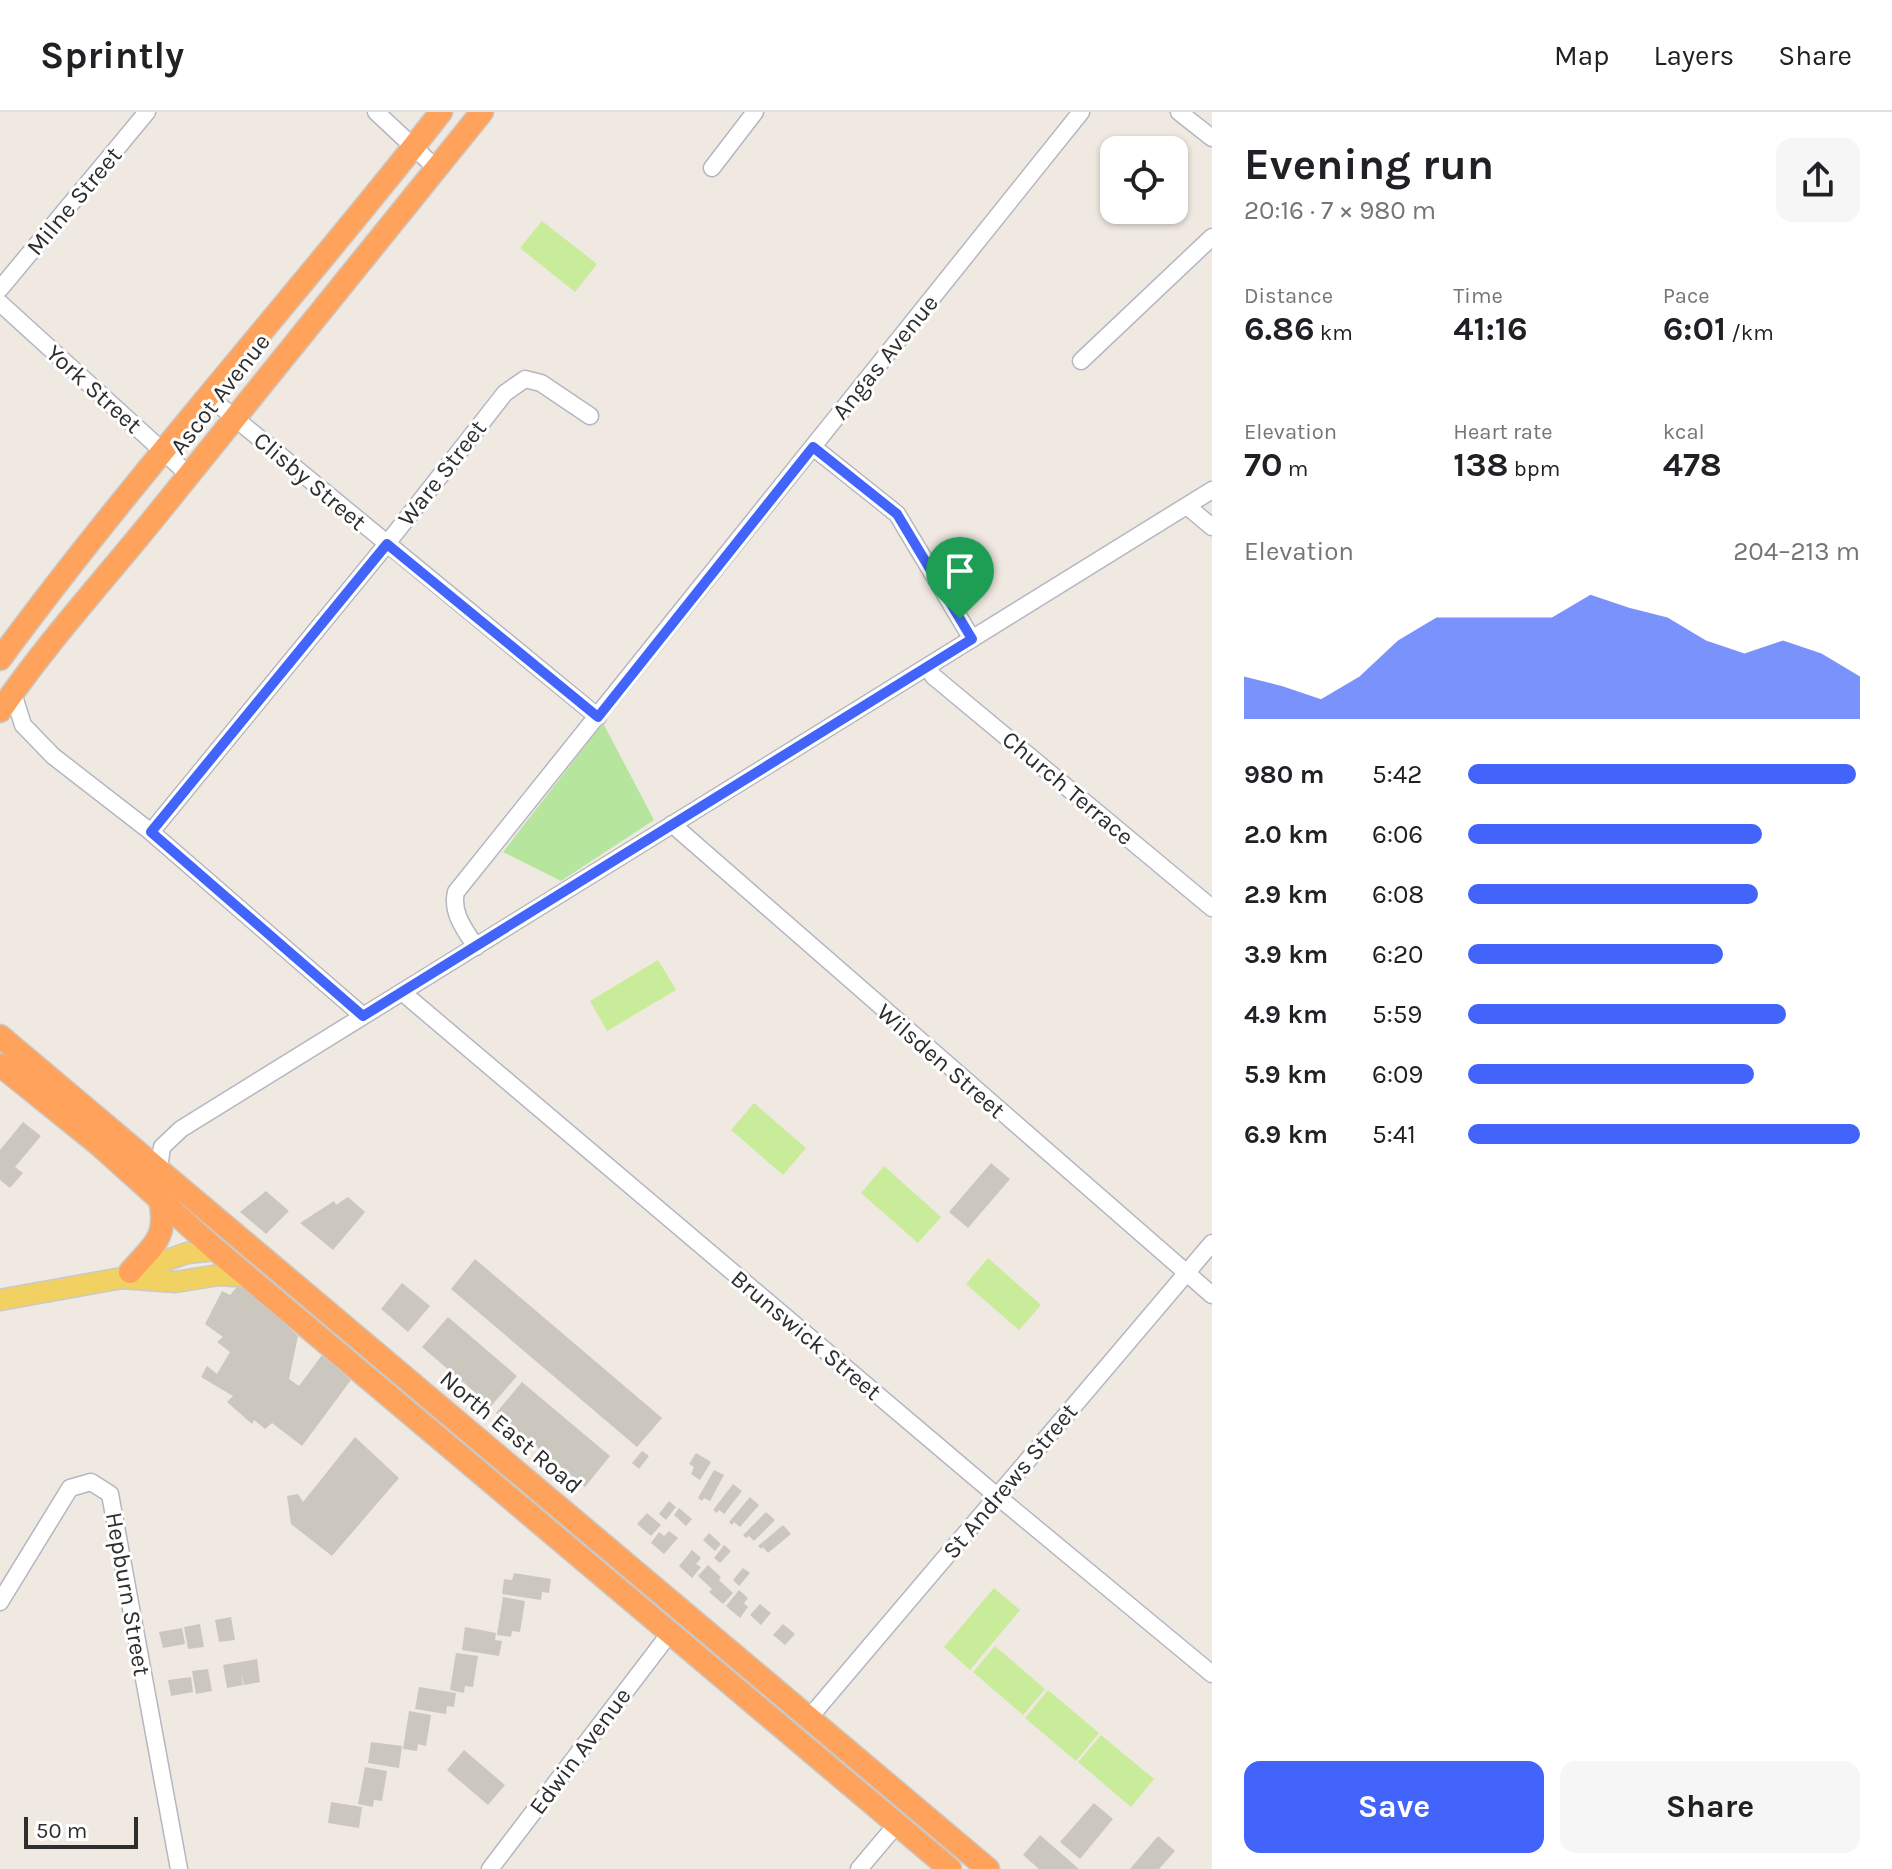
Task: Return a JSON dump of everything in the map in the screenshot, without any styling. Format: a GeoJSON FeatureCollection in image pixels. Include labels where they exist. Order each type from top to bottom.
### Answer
{"type":"FeatureCollection","features":[{"type":"Feature","properties":{"kind":"highway","name":"Ascot Avenue"},"geometry":{"type":"LineString","coordinates":[[0,659],[208,396],[441,112]]}},
{"type":"Feature","properties":{"kind":"highway","name":"Ascot Avenue"},"geometry":{"type":"LineString","coordinates":[[6,702],[52,640],[105,580],[482,112]]}},
{"type":"Feature","properties":{"kind":"highway","name":"North East Road"},"geometry":{"type":"LineString","coordinates":[[0,1036],[988,1869]]}},
{"type":"Feature","properties":{"kind":"highway"},"geometry":{"type":"LineString","coordinates":[[0,1065],[98,1144],[216,1250],[950,1869]]}},
{"type":"Feature","properties":{"kind":"highway"},"geometry":{"type":"LineString","coordinates":[[126,1275],[160,1236],[164,1221],[160,1199]]}},
{"type":"Feature","properties":{"kind":"highway"},"geometry":{"type":"LineString","coordinates":[[216,1250],[259,1253]]}},
{"type":"Feature","properties":{"kind":"highway"},"geometry":{"type":"LineString","coordinates":[[793,1737],[809,1718]]}},
{"type":"Feature","properties":{"kind":"main road"},"geometry":{"type":"LineString","coordinates":[[0,1300],[126,1275],[187,1253],[216,1250]]}},
{"type":"Feature","properties":{"kind":"main road"},"geometry":{"type":"LineString","coordinates":[[126,1275],[175,1282],[219,1275],[250,1277]]}},
{"type":"Feature","properties":{"kind":"street","name":"Milne Street"},"geometry":{"type":"LineString","coordinates":[[0,289],[147,112]]}},
{"type":"Feature","properties":{"kind":"street"},"geometry":{"type":"LineString","coordinates":[[376,112],[437,169]]}},
{"type":"Feature","properties":{"kind":"street"},"geometry":{"type":"LineString","coordinates":[[712,168],[755,112]]}},
{"type":"Feature","properties":{"kind":"street","name":"Angas Avenue"},"geometry":{"type":"LineString","coordinates":[[476,947],[457,916],[453,903],[456,892],[1081,112]]}},
{"type":"Feature","properties":{"kind":"street"},"geometry":{"type":"LineString","coordinates":[[1179,112],[1212,138]]}},
{"type":"Feature","properties":{"kind":"street"},"geometry":{"type":"LineString","coordinates":[[1081,361],[1212,237]]}},
{"type":"Feature","properties":{"kind":"street","name":"York Street"},"geometry":{"type":"LineString","coordinates":[[0,303],[189,475]]}},
{"type":"Feature","properties":{"kind":"street","name":"Ware Street"},"geometry":{"type":"LineString","coordinates":[[151,832],[387,544],[505,393],[525,379],[541,383],[590,416]]}},
{"type":"Feature","properties":{"kind":"street","name":"Clisby Street"},"geometry":{"type":"LineString","coordinates":[[208,396],[598,717]]}},
{"type":"Feature","properties":{"kind":"street"},"geometry":{"type":"LineString","coordinates":[[813,447],[897,514],[972,639]]}},
{"type":"Feature","properties":{"kind":"street"},"geometry":{"type":"LineString","coordinates":[[159,1168],[162,1147],[171,1136],[1212,490]]}},
{"type":"Feature","properties":{"kind":"street"},"geometry":{"type":"LineString","coordinates":[[1187,506],[1212,527]]}},
{"type":"Feature","properties":{"kind":"street","name":"Church Terrace"},"geometry":{"type":"LineString","coordinates":[[928,666],[933,676],[1212,908]]}},
{"type":"Feature","properties":{"kind":"street"},"geometry":{"type":"LineString","coordinates":[[6,702],[53,756],[151,832],[363,1016]]}},
{"type":"Feature","properties":{"kind":"street","name":"Wilsden Street"},"geometry":{"type":"LineString","coordinates":[[672,824],[1212,1295]]}},
{"type":"Feature","properties":{"kind":"street","name":"Brunswick Street"},"geometry":{"type":"LineString","coordinates":[[402,992],[1212,1674]]}},
{"type":"Feature","properties":{"kind":"street","name":"St Andrews Street"},"geometry":{"type":"LineString","coordinates":[[809,1718],[1212,1243]]}},
{"type":"Feature","properties":{"kind":"street","name":"Hepburn Street"},"geometry":{"type":"LineString","coordinates":[[0,1602],[70,1488],[91,1482],[110,1494],[179,1869]]}},
{"type":"Feature","properties":{"kind":"street","name":"Edwin Avenue"},"geometry":{"type":"LineString","coordinates":[[490,1869],[670,1633]]}},
{"type":"Feature","properties":{"kind":"street"},"geometry":{"type":"LineString","coordinates":[[859,1869],[897,1824]]}},
{"type":"Feature","properties":{"kind":"green space"},"geometry":{"type":"Polygon","coordinates":[[[542,221],[597,264],[575,292],[520,248],[542,221]]]}},
{"type":"Feature","properties":{"kind":"green space"},"geometry":{"type":"Polygon","coordinates":[[[603,723],[654,820],[561,881],[503,852],[603,723]]]}},
{"type":"Feature","properties":{"kind":"green space"},"geometry":{"type":"Polygon","coordinates":[[[658,960],[676,990],[607,1031],[590,1001],[658,960]]]}},
{"type":"Feature","properties":{"kind":"green space"},"geometry":{"type":"Polygon","coordinates":[[[754,1103],[806,1148],[783,1175],[731,1130],[754,1103]]]}},
{"type":"Feature","properties":{"kind":"green space"},"geometry":{"type":"Polygon","coordinates":[[[884,1166],[941,1217],[918,1243],[861,1193],[884,1166]]]}},
{"type":"Feature","properties":{"kind":"green space"},"geometry":{"type":"Polygon","coordinates":[[[988,1258],[1041,1305],[1019,1330],[966,1284],[988,1258]]]}},
{"type":"Feature","properties":{"kind":"green space"},"geometry":{"type":"Polygon","coordinates":[[[994,1588],[1020,1610],[970,1670],[944,1647],[994,1588]]]}},
{"type":"Feature","properties":{"kind":"green space"},"geometry":{"type":"Polygon","coordinates":[[[995,1646],[1045,1689],[1023,1715],[973,1672],[995,1646]]]}},
{"type":"Feature","properties":{"kind":"green space"},"geometry":{"type":"Polygon","coordinates":[[[1048,1690],[1099,1733],[1076,1761],[1025,1718],[1048,1690]]]}},
{"type":"Feature","properties":{"kind":"green space"},"geometry":{"type":"Polygon","coordinates":[[[1101,1735],[1154,1779],[1131,1807],[1078,1762],[1101,1735]]]}},
{"type":"Feature","properties":{"kind":"building"},"geometry":{"type":"Polygon","coordinates":[[[23,1122],[41,1136],[15,1167],[23,1173],[10,1188],[0,1180],[0,1150],[23,1122]]]}},
{"type":"Feature","properties":{"kind":"building"},"geometry":{"type":"Polygon","coordinates":[[[991,1163],[1010,1179],[968,1228],[949,1212],[991,1163]]]}},
{"type":"Feature","properties":{"kind":"building"},"geometry":{"type":"Polygon","coordinates":[[[266,1191],[289,1211],[266,1234],[240,1212],[266,1191]]]}},
{"type":"Feature","properties":{"kind":"building"},"geometry":{"type":"Polygon","coordinates":[[[348,1197],[365,1212],[333,1250],[300,1223],[334,1201],[336,1205],[348,1197]]]}},
{"type":"Feature","properties":{"kind":"building"},"geometry":{"type":"Polygon","coordinates":[[[475,1259],[662,1418],[637,1447],[451,1289],[475,1259]]]}},
{"type":"Feature","properties":{"kind":"building"},"geometry":{"type":"Polygon","coordinates":[[[241,1282],[298,1336],[289,1379],[299,1386],[322,1355],[351,1380],[302,1446],[272,1423],[265,1429],[254,1420],[252,1424],[227,1402],[233,1396],[201,1377],[207,1366],[217,1374],[230,1352],[217,1342],[223,1337],[205,1324],[222,1291],[230,1295],[241,1282]]]}},
{"type":"Feature","properties":{"kind":"building"},"geometry":{"type":"Polygon","coordinates":[[[402,1283],[430,1306],[408,1332],[381,1309],[402,1283]]]}},
{"type":"Feature","properties":{"kind":"building"},"geometry":{"type":"Polygon","coordinates":[[[448,1317],[517,1376],[491,1406],[422,1347],[448,1317]]]}},
{"type":"Feature","properties":{"kind":"building"},"geometry":{"type":"Polygon","coordinates":[[[522,1382],[610,1456],[585,1487],[496,1413],[522,1382]]]}},
{"type":"Feature","properties":{"kind":"building"},"geometry":{"type":"Polygon","coordinates":[[[355,1437],[399,1478],[332,1556],[291,1524],[287,1496],[298,1494],[303,1502],[355,1437]]]}},
{"type":"Feature","properties":{"kind":"building"},"geometry":{"type":"Polygon","coordinates":[[[642,1451],[649,1456],[639,1469],[632,1463],[642,1451]]]}},
{"type":"Feature","properties":{"kind":"building"},"geometry":{"type":"Polygon","coordinates":[[[696,1453],[711,1462],[700,1480],[691,1474],[694,1467],[689,1464],[696,1453]]]}},
{"type":"Feature","properties":{"kind":"building"},"geometry":{"type":"Polygon","coordinates":[[[714,1470],[724,1475],[710,1501],[704,1498],[702,1501],[698,1498],[714,1470]]]}},
{"type":"Feature","properties":{"kind":"building"},"geometry":{"type":"Polygon","coordinates":[[[733,1484],[742,1491],[724,1514],[719,1510],[717,1513],[713,1510],[733,1484]]]}},
{"type":"Feature","properties":{"kind":"building"},"geometry":{"type":"Polygon","coordinates":[[[750,1497],[759,1505],[740,1527],[734,1522],[732,1525],[729,1522],[750,1497]]]}},
{"type":"Feature","properties":{"kind":"building"},"geometry":{"type":"Polygon","coordinates":[[[669,1501],[676,1507],[666,1520],[659,1514],[669,1501]]]}},
{"type":"Feature","properties":{"kind":"building"},"geometry":{"type":"Polygon","coordinates":[[[679,1508],[692,1519],[686,1526],[674,1515],[679,1508]]]}},
{"type":"Feature","properties":{"kind":"building"},"geometry":{"type":"Polygon","coordinates":[[[766,1512],[775,1520],[754,1541],[749,1536],[746,1538],[743,1535],[766,1512]]]}},
{"type":"Feature","properties":{"kind":"building"},"geometry":{"type":"Polygon","coordinates":[[[647,1513],[661,1525],[651,1536],[637,1524],[647,1513]]]}},
{"type":"Feature","properties":{"kind":"building"},"geometry":{"type":"Polygon","coordinates":[[[783,1525],[791,1534],[768,1553],[758,1546],[783,1525]]]}},
{"type":"Feature","properties":{"kind":"building"},"geometry":{"type":"Polygon","coordinates":[[[669,1531],[678,1538],[664,1554],[651,1543],[659,1532],[664,1536],[669,1531]]]}},
{"type":"Feature","properties":{"kind":"building"},"geometry":{"type":"Polygon","coordinates":[[[709,1533],[721,1544],[715,1551],[703,1540],[709,1533]]]}},
{"type":"Feature","properties":{"kind":"building"},"geometry":{"type":"Polygon","coordinates":[[[724,1545],[731,1551],[720,1563],[714,1558],[724,1545]]]}},
{"type":"Feature","properties":{"kind":"building"},"geometry":{"type":"Polygon","coordinates":[[[692,1550],[701,1558],[696,1564],[701,1567],[692,1578],[679,1566],[692,1550]]]}},
{"type":"Feature","properties":{"kind":"building"},"geometry":{"type":"Polygon","coordinates":[[[708,1565],[733,1593],[723,1604],[709,1592],[712,1589],[698,1576],[708,1565]]]}},
{"type":"Feature","properties":{"kind":"building"},"geometry":{"type":"Polygon","coordinates":[[[743,1568],[750,1573],[739,1586],[733,1580],[743,1568]]]}},
{"type":"Feature","properties":{"kind":"building"},"geometry":{"type":"Polygon","coordinates":[[[514,1573],[551,1579],[549,1593],[542,1592],[541,1600],[502,1594],[504,1579],[512,1580],[514,1573]]]}},
{"type":"Feature","properties":{"kind":"building"},"geometry":{"type":"Polygon","coordinates":[[[739,1590],[748,1598],[744,1603],[748,1607],[740,1618],[726,1606],[739,1590]]]}},
{"type":"Feature","properties":{"kind":"building"},"geometry":{"type":"Polygon","coordinates":[[[503,1597],[525,1601],[520,1632],[512,1631],[511,1637],[497,1635],[503,1597]]]}},
{"type":"Feature","properties":{"kind":"building"},"geometry":{"type":"Polygon","coordinates":[[[760,1604],[771,1613],[761,1625],[750,1615],[760,1604]]]}},
{"type":"Feature","properties":{"kind":"building"},"geometry":{"type":"Polygon","coordinates":[[[231,1617],[235,1640],[219,1642],[215,1620],[231,1617]]]}},
{"type":"Feature","properties":{"kind":"building"},"geometry":{"type":"Polygon","coordinates":[[[200,1624],[204,1647],[188,1649],[184,1627],[200,1624]]]}},
{"type":"Feature","properties":{"kind":"building"},"geometry":{"type":"Polygon","coordinates":[[[783,1624],[795,1634],[785,1645],[773,1635],[783,1624]]]}},
{"type":"Feature","properties":{"kind":"building"},"geometry":{"type":"Polygon","coordinates":[[[465,1627],[496,1633],[495,1640],[502,1641],[499,1656],[462,1650],[465,1627]]]}},
{"type":"Feature","properties":{"kind":"building"},"geometry":{"type":"Polygon","coordinates":[[[182,1628],[185,1644],[163,1648],[159,1632],[182,1628]]]}},
{"type":"Feature","properties":{"kind":"building"},"geometry":{"type":"Polygon","coordinates":[[[456,1653],[478,1656],[473,1687],[465,1686],[464,1693],[450,1690],[456,1653]]]}},
{"type":"Feature","properties":{"kind":"building"},"geometry":{"type":"Polygon","coordinates":[[[257,1659],[260,1682],[244,1685],[241,1672],[243,1685],[227,1688],[223,1665],[257,1659]]]}},
{"type":"Feature","properties":{"kind":"building"},"geometry":{"type":"Polygon","coordinates":[[[208,1669],[212,1691],[196,1694],[192,1671],[208,1669]]]}},
{"type":"Feature","properties":{"kind":"building"},"geometry":{"type":"Polygon","coordinates":[[[191,1677],[193,1692],[171,1696],[168,1680],[191,1677]]]}},
{"type":"Feature","properties":{"kind":"building"},"geometry":{"type":"Polygon","coordinates":[[[419,1687],[456,1693],[454,1707],[447,1706],[446,1714],[415,1709],[419,1687]]]}},
{"type":"Feature","properties":{"kind":"building"},"geometry":{"type":"Polygon","coordinates":[[[409,1711],[431,1715],[426,1746],[418,1744],[417,1751],[403,1749],[409,1711]]]}},
{"type":"Feature","properties":{"kind":"building"},"geometry":{"type":"Polygon","coordinates":[[[371,1742],[402,1746],[399,1768],[368,1763],[371,1742]]]}},
{"type":"Feature","properties":{"kind":"building"},"geometry":{"type":"Polygon","coordinates":[[[464,1750],[505,1785],[488,1805],[447,1770],[464,1750]]]}},
{"type":"Feature","properties":{"kind":"building"},"geometry":{"type":"Polygon","coordinates":[[[365,1767],[387,1771],[382,1801],[374,1800],[373,1807],[358,1804],[365,1767]]]}},
{"type":"Feature","properties":{"kind":"building"},"geometry":{"type":"Polygon","coordinates":[[[331,1802],[362,1807],[359,1828],[328,1823],[331,1802]]]}},
{"type":"Feature","properties":{"kind":"building"},"geometry":{"type":"Polygon","coordinates":[[[1094,1803],[1113,1819],[1080,1859],[1060,1842],[1094,1803]]]}},
{"type":"Feature","properties":{"kind":"building"},"geometry":{"type":"Polygon","coordinates":[[[1040,1835],[1079,1869],[1039,1869],[1023,1855],[1040,1835]]]}},
{"type":"Feature","properties":{"kind":"building"},"geometry":{"type":"Polygon","coordinates":[[[1158,1836],[1175,1851],[1159,1869],[1130,1869],[1158,1836]]]}},
{"type":"Feature","properties":{"kind":"route"},"geometry":{"type":"LineString","coordinates":[[813,447],[897,514],[960,619],[972,639],[363,1016],[151,832],[387,544],[598,717],[813,447]]}}]}
